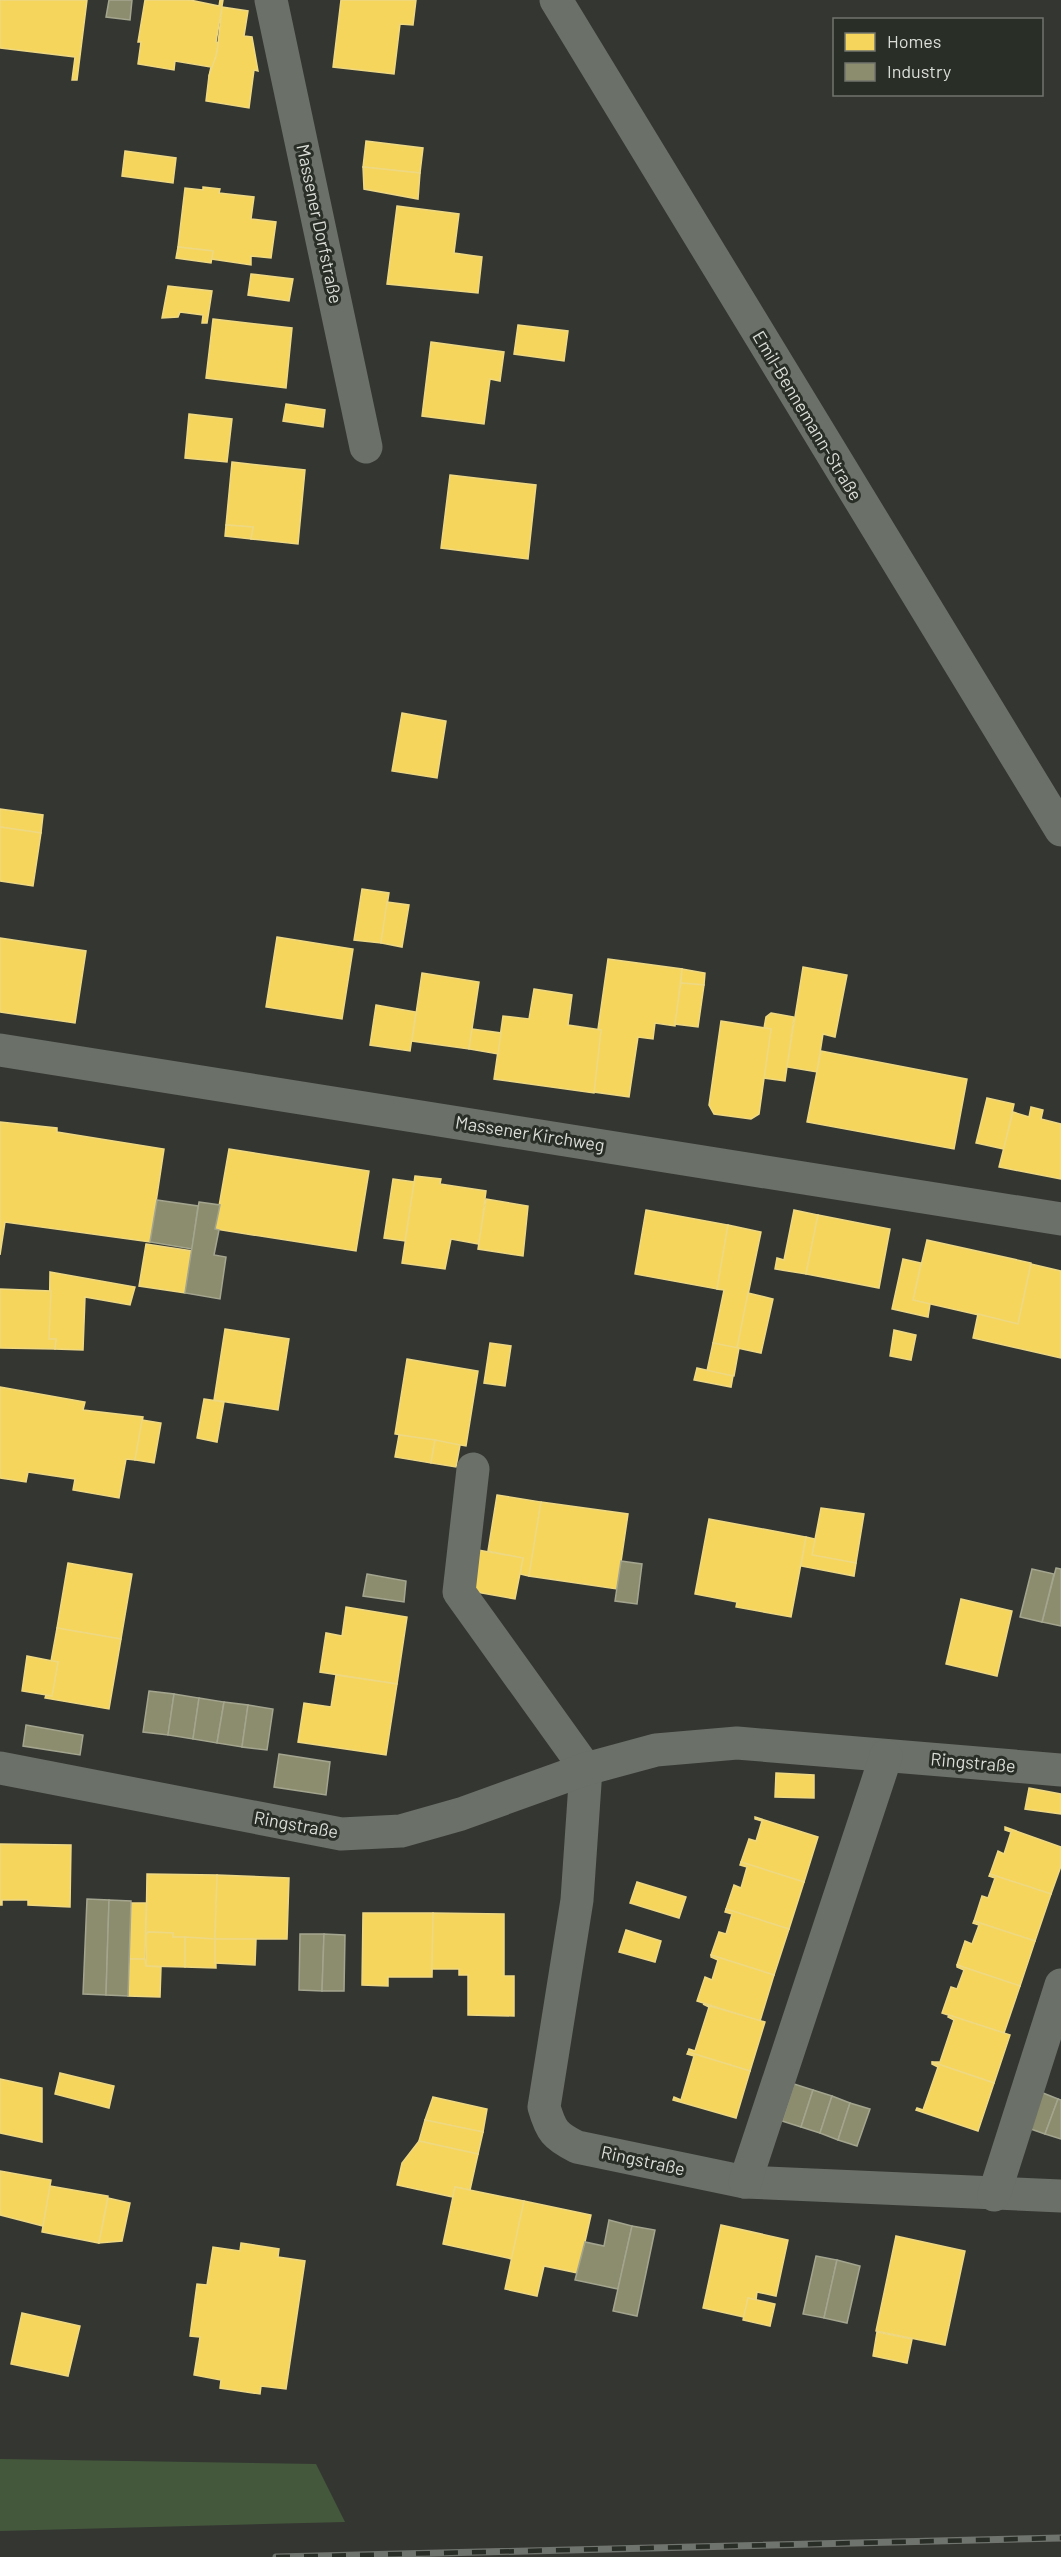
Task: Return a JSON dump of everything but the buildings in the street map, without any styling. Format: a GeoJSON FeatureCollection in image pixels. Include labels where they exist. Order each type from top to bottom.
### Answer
{"type":"FeatureCollection","features":[{"type":"Feature","properties":{"kind":"street","name":"Massener Dorfstraße"},"geometry":{"type":"LineString","coordinates":[[272,0],[366,447]]}},
{"type":"Feature","properties":{"kind":"street","name":"Emil-Bennemann-Straße"},"geometry":{"type":"LineString","coordinates":[[556,0],[1061,830]]}},
{"type":"Feature","properties":{"kind":"street","name":"Massener Kirchweg"},"geometry":{"type":"LineString","coordinates":[[0,1050],[1061,1218]]}},
{"type":"Feature","properties":{"kind":"street"},"geometry":{"type":"LineString","coordinates":[[473,1469],[459,1592],[586,1769]]}},
{"type":"Feature","properties":{"kind":"street","name":"Ringstraße"},"geometry":{"type":"LineString","coordinates":[[0,1768],[341,1834],[401,1831],[460,1814],[586,1769],[656,1750],[737,1743],[1061,1770]]}},
{"type":"Feature","properties":{"kind":"street"},"geometry":{"type":"LineString","coordinates":[[745,2182],[886,1756]]}},
{"type":"Feature","properties":{"kind":"street","name":"Ringstraße"},"geometry":{"type":"LineString","coordinates":[[586,1769],[577,1900],[544,2107],[549,2124],[559,2138],[577,2147],[745,2182],[994,2195],[1061,2196]]}},
{"type":"Feature","properties":{"kind":"street"},"geometry":{"type":"LineString","coordinates":[[994,2195],[1061,1985]]}},
{"type":"Feature","properties":{"kind":"green space"},"geometry":{"type":"Polygon","coordinates":[[[0,2459],[316,2464],[345,2522],[0,2531],[0,2459]]]}},
{"type":"Feature","properties":{"kind":"railway"},"geometry":{"type":"LineString","coordinates":[[276,2557],[1061,2538]]}}]}
